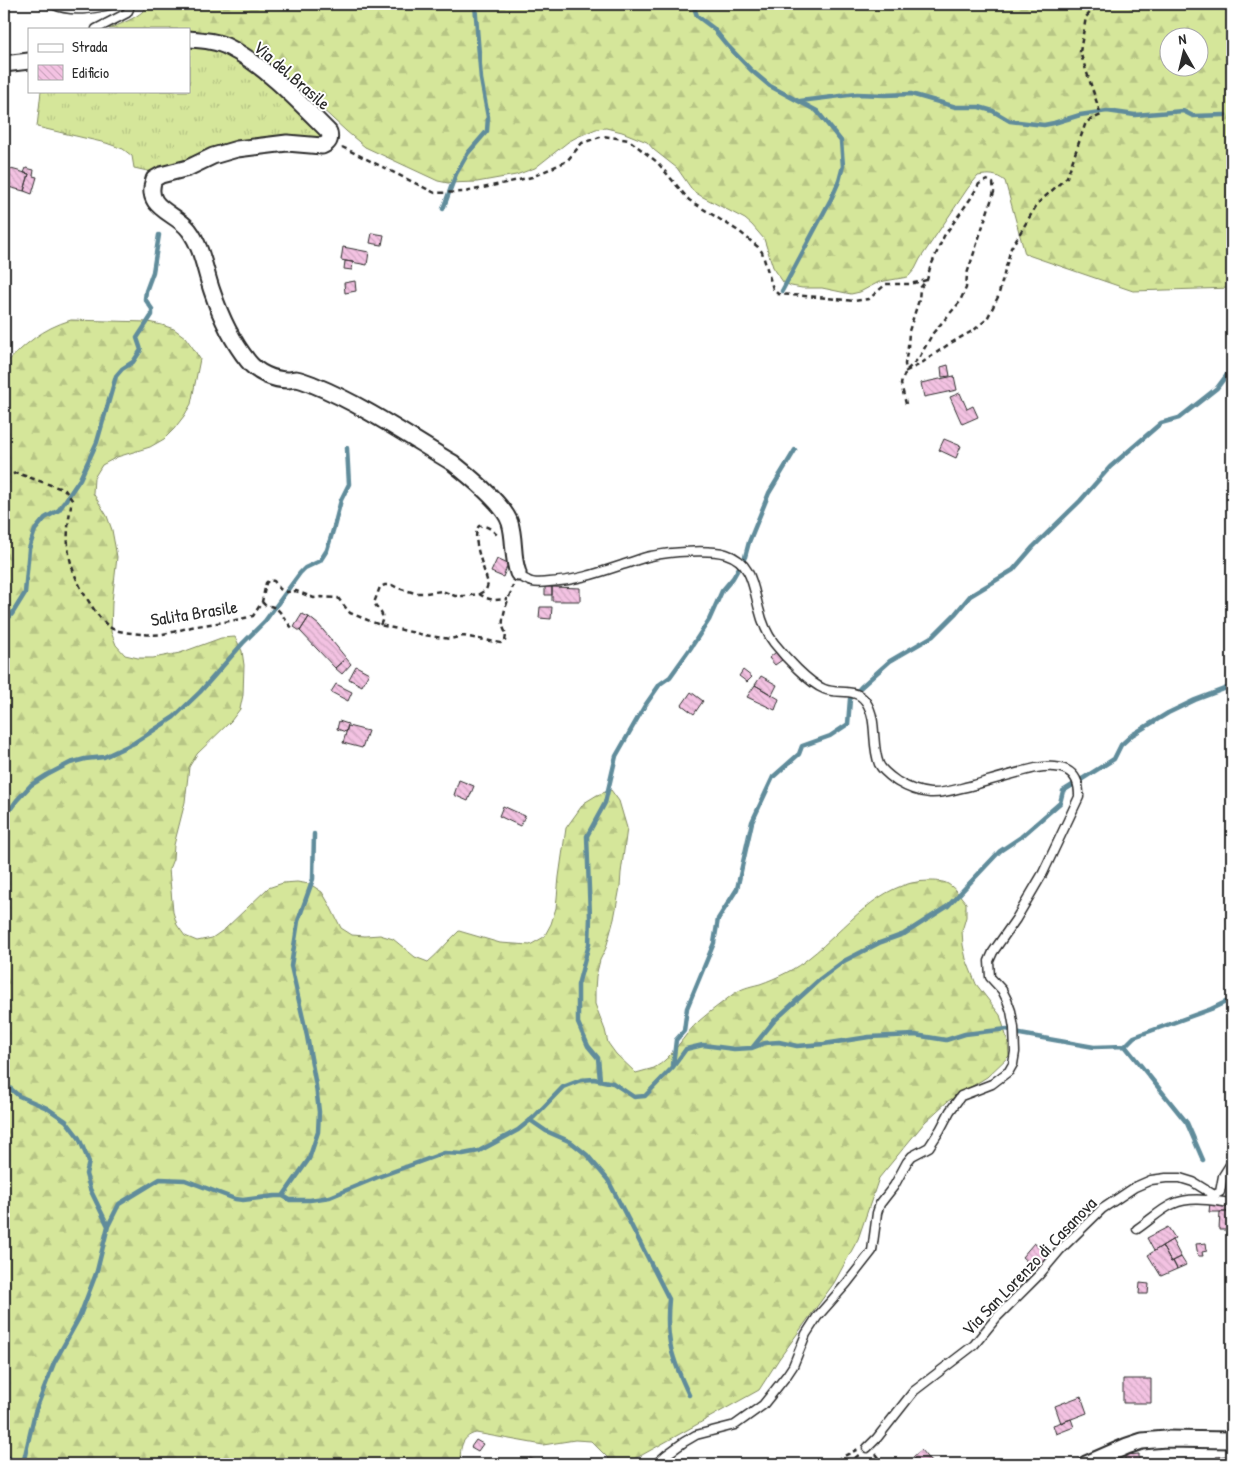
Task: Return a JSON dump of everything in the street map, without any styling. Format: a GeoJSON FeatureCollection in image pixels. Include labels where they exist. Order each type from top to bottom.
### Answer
{"type":"FeatureCollection","features":[{"type":"Feature","properties":{"kind":"street","name":"Via del Brasile"},"geometry":{"type":"LineString","coordinates":[[190,39],[221,44],[258,66],[292,95],[329,132],[330,141]]}},
{"type":"Feature","properties":{"kind":"street"},"geometry":{"type":"LineString","coordinates":[[4,64],[28,61]]}},
{"type":"Feature","properties":{"kind":"street"},"geometry":{"type":"LineString","coordinates":[[330,141],[322,146],[287,143],[237,149],[213,156],[188,168],[161,175],[154,179],[153,198],[158,205],[189,230],[204,263],[219,311],[249,363],[265,374],[313,384],[361,406],[465,472],[498,504],[510,520],[515,565],[518,573]]}},
{"type":"Feature","properties":{"kind":"street"},"geometry":{"type":"LineString","coordinates":[[1086,1464],[1142,1441],[1166,1439],[1232,1440]]}},
{"type":"Feature","properties":{"kind":"lane"},"geometry":{"type":"LineString","coordinates":[[52,4],[64,9],[80,9],[114,4]]}},
{"type":"Feature","properties":{"kind":"lane"},"geometry":{"type":"LineString","coordinates":[[98,28],[127,13],[129,10],[128,4]]}},
{"type":"Feature","properties":{"kind":"lane"},"geometry":{"type":"LineString","coordinates":[[518,573],[526,580],[532,582],[558,582],[600,573],[650,556],[674,552],[724,554],[734,558],[747,569],[765,628],[773,642],[786,656],[812,682],[824,689],[834,692],[854,692],[866,702],[870,711],[877,759],[881,767],[894,779],[916,790],[932,793],[950,791],[1049,766],[1061,767],[1070,772],[1077,779],[1079,788],[1079,796],[1043,873],[989,961],[990,977],[1002,990],[1011,1011],[1015,1052],[1013,1064],[1009,1071],[992,1084],[962,1096],[950,1111],[929,1147],[912,1156],[907,1162],[894,1186],[880,1204],[874,1222],[872,1251],[817,1317],[806,1334],[793,1366],[763,1405],[735,1425],[696,1435],[656,1464]]}},
{"type":"Feature","properties":{"kind":"lane","name":"Via San Lorenzo di Casanova"},"geometry":{"type":"LineString","coordinates":[[867,1448],[914,1391],[974,1346],[997,1317],[1060,1250],[1102,1209],[1136,1187],[1151,1180],[1166,1178],[1180,1178],[1214,1194],[1218,1194],[1223,1176],[1230,1165],[1229,1172],[1232,1187]]}},
{"type":"Feature","properties":{"kind":"lane"},"geometry":{"type":"LineString","coordinates":[[1138,1229],[1172,1204],[1194,1200],[1232,1203]]}},
{"type":"Feature","properties":{"kind":"path"},"geometry":{"type":"LineString","coordinates":[[906,371],[919,365],[949,344],[974,330],[987,319],[998,297],[1011,248],[1038,203],[1067,177],[1086,122],[1101,115],[1080,52],[1086,17],[1098,4]]}},
{"type":"Feature","properties":{"kind":"path"},"geometry":{"type":"LineString","coordinates":[[330,141],[435,193],[465,192],[532,177],[567,161],[582,143],[602,136],[629,140],[657,162],[688,200],[740,232],[758,247],[762,252],[773,289],[778,294],[818,296],[854,301],[869,299],[886,284],[910,284],[927,280]]}},
{"type":"Feature","properties":{"kind":"path"},"geometry":{"type":"LineString","coordinates":[[906,371],[905,364],[910,331],[920,288],[927,280],[930,268],[944,236],[979,184],[987,180],[993,183],[994,192],[967,274],[966,288],[959,303],[933,333],[919,358],[906,371],[901,384],[906,404]]}},
{"type":"Feature","properties":{"kind":"path","name":"Salita Brasile"},"geometry":{"type":"LineString","coordinates":[[4,476],[17,473],[65,490],[72,500],[67,526],[68,548],[70,562],[77,581],[87,599],[104,621],[114,630],[126,633],[164,634],[186,628],[253,616],[262,602],[266,583],[269,580],[274,581],[280,589],[287,592],[296,591],[314,598],[338,598],[350,613],[380,625],[450,639],[463,636],[501,643],[505,641],[506,632],[503,626],[508,599],[518,573]]}},
{"type":"Feature","properties":{"kind":"path"},"geometry":{"type":"LineString","coordinates":[[380,625],[383,620],[383,614],[374,603],[380,587],[384,585],[392,585],[415,593],[442,591],[455,596],[479,594],[486,590],[488,584],[476,538],[476,529],[479,526],[483,525],[492,529],[500,539],[513,548]]}},
{"type":"Feature","properties":{"kind":"path"},"geometry":{"type":"LineString","coordinates":[[479,594],[494,600],[508,599]]}},
{"type":"Feature","properties":{"kind":"path"},"geometry":{"type":"LineString","coordinates":[[262,602],[266,606],[272,605],[290,628],[294,630]]}},
{"type":"Feature","properties":{"kind":"path"},"geometry":{"type":"LineString","coordinates":[[829,1464],[861,1448],[867,1448]]}},
{"type":"Feature","properties":{"kind":"path"},"geometry":{"type":"LineString","coordinates":[[848,1464],[867,1448]]}},
{"type":"Feature","properties":{"kind":"green space"},"geometry":{"type":"Polygon","coordinates":[[[148,4],[1232,4],[1232,288],[1133,291],[1025,254],[1005,181],[999,177],[989,175],[978,176],[968,188],[908,277],[879,282],[860,292],[851,294],[822,288],[791,286],[783,282],[773,267],[764,239],[752,225],[745,219],[693,191],[677,168],[647,142],[622,132],[606,128],[596,129],[568,142],[535,168],[516,175],[477,182],[448,183],[438,181],[365,147],[292,81],[262,58],[220,36],[190,32],[190,28],[111,28],[142,12],[148,4]]]}},
{"type":"Feature","properties":{"kind":"green space"},"geometry":{"type":"Polygon","coordinates":[[[190,45],[210,48],[232,56],[256,72],[320,130],[322,138],[152,172],[134,168],[132,156],[123,149],[106,143],[37,127],[41,92],[190,92],[190,45]]]}},
{"type":"Feature","properties":{"kind":"green space"},"geometry":{"type":"Polygon","coordinates":[[[71,320],[148,322],[162,325],[174,329],[185,337],[200,359],[191,404],[174,429],[164,439],[150,447],[117,457],[102,465],[94,478],[93,493],[107,516],[112,530],[117,557],[111,632],[116,645],[125,655],[138,658],[153,658],[180,653],[221,638],[235,637],[242,651],[244,665],[243,695],[240,709],[231,721],[197,754],[189,767],[185,802],[174,845],[173,859],[169,869],[173,912],[177,925],[185,936],[197,941],[212,938],[225,929],[268,888],[283,883],[297,882],[310,884],[322,892],[341,928],[352,935],[380,935],[393,939],[415,957],[428,962],[459,931],[500,943],[530,945],[544,937],[556,908],[566,828],[584,803],[597,795],[611,790],[619,801],[627,828],[614,919],[596,976],[595,1004],[608,1043],[616,1054],[636,1073],[654,1068],[667,1059],[699,1021],[732,995],[742,989],[773,979],[799,965],[864,909],[894,889],[911,883],[941,882],[953,888],[966,903],[966,917],[962,931],[966,959],[976,984],[1000,1015],[1008,1042],[1009,1056],[987,1077],[948,1101],[925,1122],[879,1178],[858,1239],[834,1283],[759,1390],[633,1460],[614,1464],[591,1441],[575,1440],[543,1445],[476,1433],[467,1437],[462,1445],[460,1454],[461,1464],[4,1464],[4,365],[42,333],[71,320]]]}},
{"type":"Feature","properties":{"kind":"building"},"geometry":{"type":"Polygon","coordinates":[[[4,167],[29,174],[24,191],[4,186],[4,167]]]}},
{"type":"Feature","properties":{"kind":"building"},"geometry":{"type":"Polygon","coordinates":[[[26,168],[34,170],[33,176],[37,177],[32,194],[24,191],[29,174],[24,173],[26,168]]]}},
{"type":"Feature","properties":{"kind":"building"},"geometry":{"type":"Polygon","coordinates":[[[372,233],[384,235],[382,245],[370,243],[372,233]]]}},
{"type":"Feature","properties":{"kind":"building"},"geometry":{"type":"Polygon","coordinates":[[[343,247],[369,252],[367,265],[341,260],[343,247]]]}},
{"type":"Feature","properties":{"kind":"building"},"geometry":{"type":"Polygon","coordinates":[[[345,261],[353,262],[352,270],[344,269],[345,261]]]}},
{"type":"Feature","properties":{"kind":"building"},"geometry":{"type":"Polygon","coordinates":[[[355,281],[356,291],[345,293],[344,283],[355,281]]]}},
{"type":"Feature","properties":{"kind":"building"},"geometry":{"type":"Polygon","coordinates":[[[948,365],[950,376],[942,377],[941,367],[948,365]]]}},
{"type":"Feature","properties":{"kind":"building"},"geometry":{"type":"Polygon","coordinates":[[[954,376],[957,390],[924,397],[921,383],[954,376]]]}},
{"type":"Feature","properties":{"kind":"building"},"geometry":{"type":"Polygon","coordinates":[[[960,393],[967,409],[973,406],[978,417],[962,424],[950,397],[960,393]]]}},
{"type":"Feature","properties":{"kind":"building"},"geometry":{"type":"Polygon","coordinates":[[[944,439],[961,446],[956,458],[939,450],[944,439]]]}},
{"type":"Feature","properties":{"kind":"building"},"geometry":{"type":"Polygon","coordinates":[[[497,559],[508,564],[503,577],[491,572],[497,559]]]}},
{"type":"Feature","properties":{"kind":"building"},"geometry":{"type":"Polygon","coordinates":[[[545,587],[552,587],[552,595],[545,595],[545,587]]]}},
{"type":"Feature","properties":{"kind":"building"},"geometry":{"type":"Polygon","coordinates":[[[552,587],[580,588],[580,601],[552,601],[552,587]]]}},
{"type":"Feature","properties":{"kind":"building"},"geometry":{"type":"Polygon","coordinates":[[[540,607],[552,607],[551,619],[539,618],[540,607]]]}},
{"type":"Feature","properties":{"kind":"building"},"geometry":{"type":"Polygon","coordinates":[[[302,614],[309,617],[300,631],[294,627],[302,614]]]}},
{"type":"Feature","properties":{"kind":"building"},"geometry":{"type":"Polygon","coordinates":[[[309,617],[319,625],[346,658],[335,668],[300,631],[309,617]]]}},
{"type":"Feature","properties":{"kind":"building"},"geometry":{"type":"Polygon","coordinates":[[[776,652],[782,660],[775,665],[769,658],[776,652]]]}},
{"type":"Feature","properties":{"kind":"building"},"geometry":{"type":"Polygon","coordinates":[[[346,658],[351,664],[342,674],[335,668],[346,658]]]}},
{"type":"Feature","properties":{"kind":"building"},"geometry":{"type":"Polygon","coordinates":[[[356,666],[369,673],[362,686],[349,679],[356,666]]]}},
{"type":"Feature","properties":{"kind":"building"},"geometry":{"type":"Polygon","coordinates":[[[743,670],[752,677],[747,682],[739,676],[743,670]]]}},
{"type":"Feature","properties":{"kind":"building"},"geometry":{"type":"Polygon","coordinates":[[[761,676],[777,685],[772,695],[755,685],[761,676]]]}},
{"type":"Feature","properties":{"kind":"building"},"geometry":{"type":"Polygon","coordinates":[[[336,684],[352,692],[348,701],[331,692],[336,684]]]}},
{"type":"Feature","properties":{"kind":"building"},"geometry":{"type":"Polygon","coordinates":[[[755,685],[779,699],[775,710],[747,697],[755,685]]]}},
{"type":"Feature","properties":{"kind":"building"},"geometry":{"type":"Polygon","coordinates":[[[691,692],[703,701],[694,714],[682,705],[691,692]]]}},
{"type":"Feature","properties":{"kind":"building"},"geometry":{"type":"Polygon","coordinates":[[[339,721],[348,724],[346,732],[337,729],[339,721]]]}},
{"type":"Feature","properties":{"kind":"building"},"geometry":{"type":"Polygon","coordinates":[[[348,726],[368,731],[362,748],[343,743],[348,726]]]}},
{"type":"Feature","properties":{"kind":"building"},"geometry":{"type":"Polygon","coordinates":[[[459,780],[474,786],[468,801],[454,795],[459,780]]]}},
{"type":"Feature","properties":{"kind":"building"},"geometry":{"type":"Polygon","coordinates":[[[503,806],[525,816],[520,826],[499,816],[503,806]]]}},
{"type":"Feature","properties":{"kind":"building"},"geometry":{"type":"Polygon","coordinates":[[[1210,1203],[1228,1207],[1228,1212],[1209,1212],[1210,1203]]]}},
{"type":"Feature","properties":{"kind":"building"},"geometry":{"type":"Polygon","coordinates":[[[1220,1212],[1232,1212],[1232,1230],[1219,1230],[1220,1212]]]}},
{"type":"Feature","properties":{"kind":"building"},"geometry":{"type":"Polygon","coordinates":[[[1168,1227],[1175,1238],[1154,1251],[1147,1238],[1168,1227]]]}},
{"type":"Feature","properties":{"kind":"building"},"geometry":{"type":"Polygon","coordinates":[[[1172,1240],[1181,1257],[1171,1262],[1162,1246],[1172,1240]]]}},
{"type":"Feature","properties":{"kind":"building"},"geometry":{"type":"Polygon","coordinates":[[[1034,1243],[1052,1257],[1039,1272],[1022,1257],[1034,1243]]]}},
{"type":"Feature","properties":{"kind":"building"},"geometry":{"type":"Polygon","coordinates":[[[1206,1243],[1207,1251],[1202,1252],[1203,1256],[1198,1256],[1196,1244],[1206,1243]]]}},
{"type":"Feature","properties":{"kind":"building"},"geometry":{"type":"Polygon","coordinates":[[[1162,1246],[1177,1269],[1161,1276],[1148,1255],[1162,1246]]]}},
{"type":"Feature","properties":{"kind":"building"},"geometry":{"type":"Polygon","coordinates":[[[1181,1257],[1186,1265],[1177,1269],[1173,1261],[1181,1257]]]}},
{"type":"Feature","properties":{"kind":"building"},"geometry":{"type":"Polygon","coordinates":[[[1140,1283],[1149,1284],[1148,1294],[1139,1294],[1140,1283]]]}},
{"type":"Feature","properties":{"kind":"building"},"geometry":{"type":"Polygon","coordinates":[[[1123,1379],[1151,1379],[1151,1403],[1123,1403],[1123,1379]]]}},
{"type":"Feature","properties":{"kind":"building"},"geometry":{"type":"Polygon","coordinates":[[[1081,1396],[1087,1413],[1061,1423],[1055,1406],[1081,1396]]]}},
{"type":"Feature","properties":{"kind":"building"},"geometry":{"type":"Polygon","coordinates":[[[1071,1419],[1074,1427],[1056,1434],[1053,1425],[1071,1419]]]}},
{"type":"Feature","properties":{"kind":"building"},"geometry":{"type":"Polygon","coordinates":[[[476,1440],[483,1444],[478,1451],[471,1447],[476,1440]]]}},
{"type":"Feature","properties":{"kind":"building"},"geometry":{"type":"Polygon","coordinates":[[[921,1450],[931,1462],[928,1464],[919,1464],[913,1457],[921,1450]]]}},
{"type":"Feature","properties":{"kind":"building"},"geometry":{"type":"Polygon","coordinates":[[[1139,1454],[1139,1464],[1125,1464],[1125,1455],[1139,1454]]]}},
{"type":"Feature","properties":{"kind":"building"},"geometry":{"type":"Polygon","coordinates":[[[1226,1456],[1227,1464],[1217,1464],[1216,1457],[1226,1456]]]}},
{"type":"Feature","properties":{"kind":"building"},"geometry":{"type":"Polygon","coordinates":[[[530,1458],[537,1461],[535,1464],[527,1464],[530,1458]]]}},
{"type":"Feature","properties":{"kind":"waterway"},"geometry":{"type":"LineString","coordinates":[[443,209],[456,174],[468,153],[487,131],[488,117],[481,79],[475,4]]}},
{"type":"Feature","properties":{"kind":"waterway"},"geometry":{"type":"LineString","coordinates":[[693,4],[697,16],[713,28],[751,70],[770,86],[817,111],[841,141],[843,166],[839,181],[782,291]]}},
{"type":"Feature","properties":{"kind":"waterway"},"geometry":{"type":"LineString","coordinates":[[800,101],[857,94],[911,94],[956,107],[979,107],[993,111],[1010,121],[1044,125],[1080,115],[1107,111],[1135,115],[1183,111],[1193,116],[1225,115]]}},
{"type":"Feature","properties":{"kind":"waterway"},"geometry":{"type":"LineString","coordinates":[[4,623],[25,593],[29,549],[35,530],[45,518],[59,510],[80,479],[97,442],[116,376],[122,369],[133,362],[141,350],[137,338],[152,315],[152,309],[145,299],[153,272],[159,235]]}},
{"type":"Feature","properties":{"kind":"waterway"},"geometry":{"type":"LineString","coordinates":[[673,1065],[676,1040],[684,1031],[687,1008],[714,943],[718,919],[737,889],[752,822],[773,777],[799,754],[802,746],[830,736],[848,724],[850,699],[861,687],[890,661],[933,636],[970,596],[1013,570],[1110,467],[1161,423],[1179,418],[1217,388],[1232,368]]}},
{"type":"Feature","properties":{"kind":"waterway"},"geometry":{"type":"LineString","coordinates":[[4,818],[31,785],[70,763],[104,757],[134,743],[174,717],[200,692],[265,621],[300,573],[305,568],[320,561],[327,550],[341,500],[349,484],[347,448]]}},
{"type":"Feature","properties":{"kind":"waterway"},"geometry":{"type":"LineString","coordinates":[[600,1080],[598,1058],[588,1046],[578,1023],[578,985],[589,944],[587,836],[605,803],[616,756],[644,707],[660,684],[670,677],[709,620],[722,591],[733,578],[745,557],[749,542],[769,493],[795,450]]}},
{"type":"Feature","properties":{"kind":"waterway"},"geometry":{"type":"LineString","coordinates":[[753,1047],[774,1021],[820,979],[844,961],[879,943],[904,934],[948,906],[1000,851],[1021,837],[1060,803],[1063,791],[1114,759],[1121,745],[1132,735],[1168,713],[1232,686]]}},
{"type":"Feature","properties":{"kind":"waterway"},"geometry":{"type":"LineString","coordinates":[[283,1196],[309,1159],[318,1132],[319,1112],[316,1086],[291,966],[298,921],[313,879],[314,834]]}},
{"type":"Feature","properties":{"kind":"waterway"},"geometry":{"type":"LineString","coordinates":[[23,1464],[35,1412],[54,1363],[79,1318],[97,1271],[108,1226],[119,1204],[160,1179],[185,1180],[235,1199],[243,1200],[275,1196],[283,1196],[290,1200],[330,1197],[444,1153],[463,1154],[479,1151],[518,1130],[534,1117],[563,1087],[581,1080],[594,1079],[613,1083],[634,1097],[645,1096],[673,1067],[686,1049],[703,1045],[734,1049],[752,1048],[765,1043],[779,1042],[797,1046],[869,1037],[915,1035],[946,1040],[965,1034],[1007,1029],[1020,1034],[1094,1047],[1125,1046],[1134,1037],[1211,1009],[1232,999]]}},
{"type":"Feature","properties":{"kind":"waterway"},"geometry":{"type":"LineString","coordinates":[[1125,1046],[1187,1123],[1203,1160]]}},
{"type":"Feature","properties":{"kind":"waterway"},"geometry":{"type":"LineString","coordinates":[[4,1083],[19,1096],[47,1108],[66,1121],[79,1138],[89,1162],[86,1174],[90,1189],[108,1226]]}},
{"type":"Feature","properties":{"kind":"waterway"},"geometry":{"type":"LineString","coordinates":[[530,1120],[546,1131],[571,1142],[587,1155],[608,1180],[669,1299],[668,1326],[671,1349],[689,1395]]}},
{"type":"Feature","properties":{"kind":"waterway"},"geometry":{"type":"LineString","coordinates":[[4,1455],[18,1464]]}}]}
